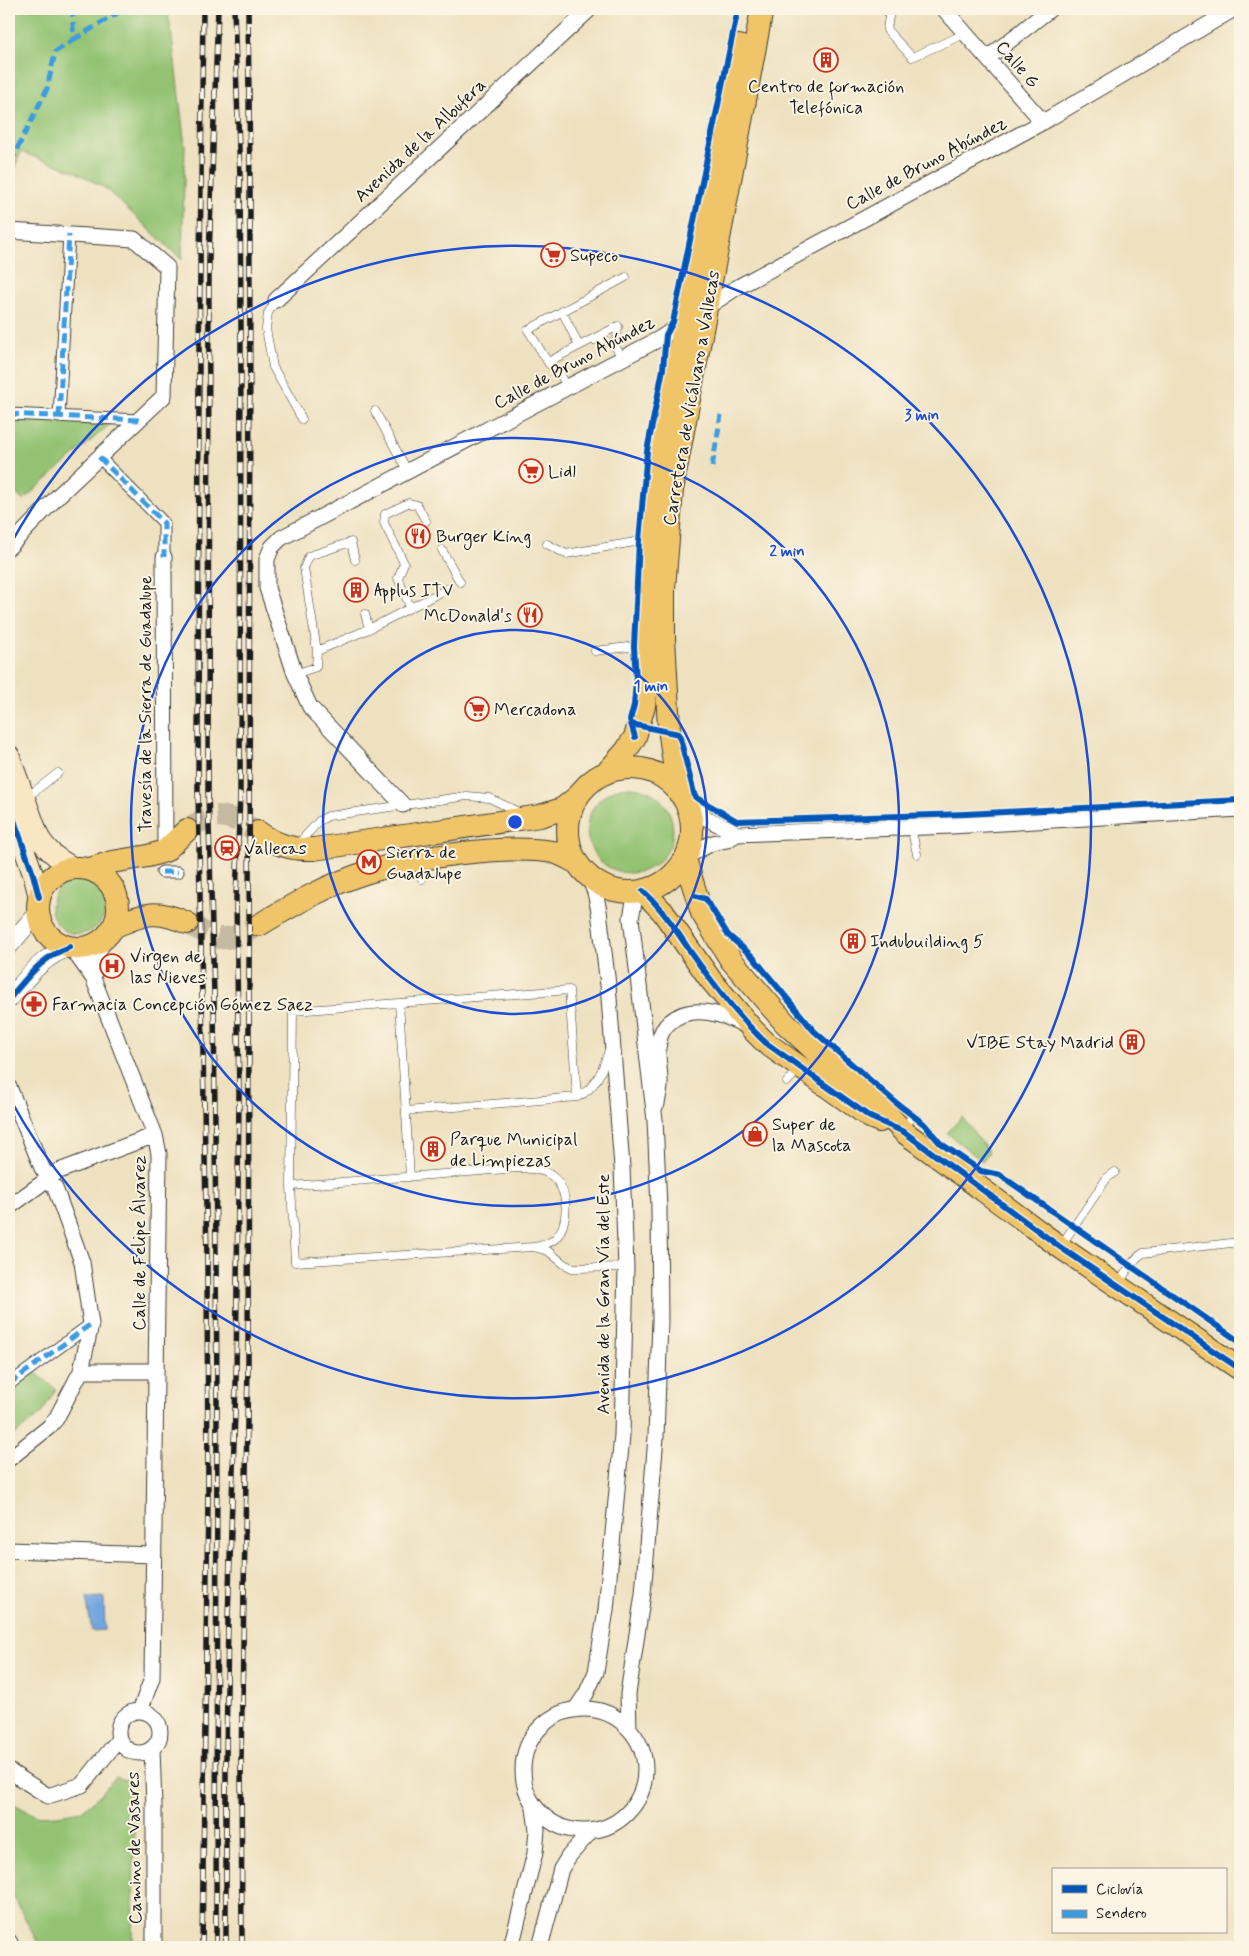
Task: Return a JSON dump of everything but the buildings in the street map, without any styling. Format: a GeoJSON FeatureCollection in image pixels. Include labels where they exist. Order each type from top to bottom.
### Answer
{"type":"FeatureCollection","features":[{"type":"Feature","properties":{"kind":"main road","name":"Carretera de Vicálvaro a Vallecas"},"geometry":{"type":"LineString","coordinates":[[608,771],[626,751],[635,737],[640,723],[646,687],[645,581],[658,460],[746,9]]}},
{"type":"Feature","properties":{"kind":"main road","name":"Carretera de Vicálvaro a Vallecas"},"geometry":{"type":"LineString","coordinates":[[681,796],[669,728],[665,683],[664,608],[666,549],[676,464],[762,9]]}},
{"type":"Feature","properties":{"kind":"main road"},"geometry":{"type":"LineString","coordinates":[[9,755],[17,803],[34,874],[42,924],[48,935],[58,943],[70,947],[86,947],[97,943],[110,932],[132,919],[154,914],[164,914],[187,923]]}},
{"type":"Feature","properties":{"kind":"main road"},"geometry":{"type":"LineString","coordinates":[[258,832],[281,845],[314,849],[548,814],[562,809],[587,786],[608,771],[618,769],[646,771],[660,777],[681,796],[690,813],[692,826],[691,844],[685,858],[673,875],[662,883],[641,891],[623,891],[611,888],[563,855],[535,851],[482,852],[421,870],[368,872],[324,889],[259,925]]}},
{"type":"Feature","properties":{"kind":"main road"},"geometry":{"type":"LineString","coordinates":[[577,797],[572,808],[568,829],[570,843],[582,869]]}},
{"type":"Feature","properties":{"kind":"main road"},"geometry":{"type":"LineString","coordinates":[[17,803],[44,846],[58,859],[109,881],[115,891],[118,904],[118,916],[110,932]]}},
{"type":"Feature","properties":{"kind":"main road"},"geometry":{"type":"LineString","coordinates":[[39,905],[49,880],[63,870],[148,856],[164,861],[187,830]]}},
{"type":"Feature","properties":{"kind":"main road"},"geometry":{"type":"LineString","coordinates":[[685,858],[702,914],[721,945],[742,974],[786,1024],[824,1059],[879,1106],[908,1123],[1060,1247],[1240,1369]]}},
{"type":"Feature","properties":{"kind":"main road"},"geometry":{"type":"LineString","coordinates":[[641,891],[663,912],[710,978],[793,1075],[870,1117],[908,1123]]}},
{"type":"Feature","properties":{"kind":"street","name":"Avenida de la Albufera"},"geometry":{"type":"LineString","coordinates":[[276,300],[590,9]]}},
{"type":"Feature","properties":{"kind":"street","name":"Calle G"},"geometry":{"type":"LineString","coordinates":[[944,9],[1043,122]]}},
{"type":"Feature","properties":{"kind":"street"},"geometry":{"type":"LineString","coordinates":[[988,57],[1050,9]]}},
{"type":"Feature","properties":{"kind":"street","name":"Calle de Bruno Abúndez"},"geometry":{"type":"LineString","coordinates":[[403,805],[392,791],[310,707],[295,674],[267,588],[267,559],[272,547],[281,538],[666,335],[706,306],[744,283],[1043,122],[1234,9]]}},
{"type":"Feature","properties":{"kind":"street"},"geometry":{"type":"LineString","coordinates":[[9,231],[134,239],[167,267],[164,396],[99,457],[9,547]]}},
{"type":"Feature","properties":{"kind":"street"},"geometry":{"type":"LineString","coordinates":[[59,417],[69,234]]}},
{"type":"Feature","properties":{"kind":"street"},"geometry":{"type":"LineString","coordinates":[[9,414],[138,420]]}},
{"type":"Feature","properties":{"kind":"street"},"geometry":{"type":"LineString","coordinates":[[99,457],[164,522],[164,557]]}},
{"type":"Feature","properties":{"kind":"street","name":"Travesía de la Sierra de Guadalupe"},"geometry":{"type":"LineString","coordinates":[[164,557],[164,861]]}},
{"type":"Feature","properties":{"kind":"street"},"geometry":{"type":"LineString","coordinates":[[681,796],[706,818],[737,834]]}},
{"type":"Feature","properties":{"kind":"street"},"geometry":{"type":"LineString","coordinates":[[685,858],[712,843],[727,840],[737,834],[911,828],[1240,809]]}},
{"type":"Feature","properties":{"kind":"street"},"geometry":{"type":"LineString","coordinates":[[164,861],[178,872]]}},
{"type":"Feature","properties":{"kind":"street","name":"Avenida de la Gran Vía del Este"},"geometry":{"type":"LineString","coordinates":[[575,1710],[586,1694],[596,1672],[606,1610],[622,1435],[626,1267],[614,1039],[599,910],[595,892],[582,869]]}},
{"type":"Feature","properties":{"kind":"street"},"geometry":{"type":"LineString","coordinates":[[629,1729],[628,1694],[643,1594],[656,1437],[660,1321],[659,1207],[655,1120],[631,918],[634,902],[641,891]]}},
{"type":"Feature","properties":{"kind":"street"},"geometry":{"type":"LineString","coordinates":[[9,946],[39,905]]}},
{"type":"Feature","properties":{"kind":"street","name":"Calle de Felipe Álvarez"},"geometry":{"type":"LineString","coordinates":[[94,978],[96,956],[110,932]]}},
{"type":"Feature","properties":{"kind":"street"},"geometry":{"type":"LineString","coordinates":[[9,999],[46,958],[70,947]]}},
{"type":"Feature","properties":{"kind":"street","name":"Calle de Felipe Álvarez"},"geometry":{"type":"LineString","coordinates":[[70,947],[94,978],[155,1135],[160,1154],[152,1678],[140,1711]]}},
{"type":"Feature","properties":{"kind":"street"},"geometry":{"type":"LineString","coordinates":[[655,1120],[661,1082],[658,1043],[661,1033],[667,1025],[683,1014],[700,1012],[733,1019],[753,1030]]}},
{"type":"Feature","properties":{"kind":"street"},"geometry":{"type":"LineString","coordinates":[[9,1087],[47,1178],[55,1188],[82,1262],[91,1324],[82,1371],[56,1419],[49,1427],[9,1459]]}},
{"type":"Feature","properties":{"kind":"street"},"geometry":{"type":"LineString","coordinates":[[9,1207],[59,1171],[155,1135]]}},
{"type":"Feature","properties":{"kind":"street"},"geometry":{"type":"LineString","coordinates":[[9,1384],[91,1324]]}},
{"type":"Feature","properties":{"kind":"street"},"geometry":{"type":"LineString","coordinates":[[82,1371],[156,1371]]}},
{"type":"Feature","properties":{"kind":"street"},"geometry":{"type":"LineString","coordinates":[[9,1550],[153,1555]]}},
{"type":"Feature","properties":{"kind":"street"},"geometry":{"type":"LineString","coordinates":[[510,1947],[535,1853],[537,1830],[534,1808],[526,1794],[522,1777],[523,1757],[531,1736],[542,1724],[559,1714],[590,1709],[604,1712],[618,1719],[638,1741],[645,1764],[643,1786],[636,1803],[625,1818],[607,1828],[575,1831],[560,1826],[534,1808]]}},
{"type":"Feature","properties":{"kind":"street"},"geometry":{"type":"LineString","coordinates":[[9,1771],[48,1796],[82,1785],[119,1739],[119,1726],[127,1714],[140,1711],[147,1713],[157,1722],[159,1736],[152,1748],[146,1751],[133,1752],[119,1739]]}},
{"type":"Feature","properties":{"kind":"street","name":"Camino de Vasares"},"geometry":{"type":"LineString","coordinates":[[152,1748],[154,1947]]}},
{"type":"Feature","properties":{"kind":"street"},"geometry":{"type":"LineString","coordinates":[[540,1947],[561,1869],[569,1856],[591,1831]]}},
{"type":"Feature","properties":{"kind":"street"},"geometry":{"type":"LineString","coordinates":[[9,1941],[12,1947]]}},
{"type":"Feature","properties":{"kind":"lane"},"geometry":{"type":"LineString","coordinates":[[890,9],[887,30],[912,57],[967,33]]}},
{"type":"Feature","properties":{"kind":"lane"},"geometry":{"type":"LineString","coordinates":[[567,386],[560,374],[548,362],[528,330],[626,277]]}},
{"type":"Feature","properties":{"kind":"lane"},"geometry":{"type":"LineString","coordinates":[[276,300],[268,313],[266,329],[273,367],[302,419]]}},
{"type":"Feature","properties":{"kind":"lane"},"geometry":{"type":"LineString","coordinates":[[562,311],[579,346]]}},
{"type":"Feature","properties":{"kind":"lane"},"geometry":{"type":"LineString","coordinates":[[548,362],[618,326],[617,339],[614,345]]}},
{"type":"Feature","properties":{"kind":"lane"},"geometry":{"type":"LineString","coordinates":[[590,340],[605,341],[614,345],[623,358]]}},
{"type":"Feature","properties":{"kind":"lane"},"geometry":{"type":"LineString","coordinates":[[375,410],[408,472]]}},
{"type":"Feature","properties":{"kind":"lane"},"geometry":{"type":"LineString","coordinates":[[410,607],[398,578],[404,563],[384,523],[385,514],[408,503],[416,505],[426,521]]}},
{"type":"Feature","properties":{"kind":"lane"},"geometry":{"type":"LineString","coordinates":[[547,544],[566,554],[648,540]]}},
{"type":"Feature","properties":{"kind":"lane"},"geometry":{"type":"LineString","coordinates":[[295,674],[316,667],[317,651],[304,568],[309,556],[351,542],[355,560]]}},
{"type":"Feature","properties":{"kind":"lane"},"geometry":{"type":"LineString","coordinates":[[442,550],[460,582]]}},
{"type":"Feature","properties":{"kind":"lane"},"geometry":{"type":"LineString","coordinates":[[317,651],[369,629],[447,589]]}},
{"type":"Feature","properties":{"kind":"lane"},"geometry":{"type":"LineString","coordinates":[[365,614],[369,629]]}},
{"type":"Feature","properties":{"kind":"lane"},"geometry":{"type":"LineString","coordinates":[[594,651],[645,645]]}},
{"type":"Feature","properties":{"kind":"lane"},"geometry":{"type":"LineString","coordinates":[[17,803],[58,773]]}},
{"type":"Feature","properties":{"kind":"lane"},"geometry":{"type":"LineString","coordinates":[[294,848],[319,820],[328,816],[467,796],[482,797],[529,817]]}},
{"type":"Feature","properties":{"kind":"lane"},"geometry":{"type":"LineString","coordinates":[[911,828],[917,854]]}},
{"type":"Feature","properties":{"kind":"lane"},"geometry":{"type":"LineString","coordinates":[[291,1186],[519,1168],[536,1169],[552,1175],[561,1186],[565,1217],[561,1231],[554,1240],[533,1247],[295,1262],[291,1186],[293,1011],[569,990],[577,1097]]}},
{"type":"Feature","properties":{"kind":"lane"},"geometry":{"type":"LineString","coordinates":[[399,1003],[410,1177]]}},
{"type":"Feature","properties":{"kind":"lane"},"geometry":{"type":"LineString","coordinates":[[406,1111],[577,1097],[590,1090],[599,1076],[614,1039]]}},
{"type":"Feature","properties":{"kind":"lane"},"geometry":{"type":"LineString","coordinates":[[1060,1247],[1107,1178],[1116,1172]]}},
{"type":"Feature","properties":{"kind":"lane"},"geometry":{"type":"LineString","coordinates":[[1118,1285],[1130,1264],[1143,1253],[1240,1242]]}},
{"type":"Feature","properties":{"kind":"lane"},"geometry":{"type":"LineString","coordinates":[[533,1247],[548,1250],[564,1264],[572,1268],[626,1267]]}},
{"type":"Feature","properties":{"kind":"green space"},"geometry":{"type":"Polygon","coordinates":[[[9,9],[167,9],[185,146],[182,260],[105,188],[74,171],[21,152],[9,181],[9,9]]]}},
{"type":"Feature","properties":{"kind":"green space"},"geometry":{"type":"Polygon","coordinates":[[[9,410],[118,417],[23,500],[9,488],[9,410]]]}},
{"type":"Feature","properties":{"kind":"green space"},"geometry":{"type":"Polygon","coordinates":[[[630,787],[647,790],[661,799],[670,813],[673,830],[670,847],[661,861],[647,870],[630,873],[613,870],[599,861],[590,847],[587,830],[590,813],[599,799],[613,790],[630,787]]]}},
{"type":"Feature","properties":{"kind":"green space"},"geometry":{"type":"Polygon","coordinates":[[[78,880],[88,882],[97,888],[103,897],[105,907],[103,917],[97,926],[88,932],[78,934],[68,932],[59,926],[53,917],[51,907],[53,897],[59,888],[68,882],[78,880]]]}},
{"type":"Feature","properties":{"kind":"green space"},"geometry":{"type":"Polygon","coordinates":[[[962,1117],[989,1152],[982,1161],[947,1133],[962,1117]]]}},
{"type":"Feature","properties":{"kind":"green space"},"geometry":{"type":"Polygon","coordinates":[[[35,1372],[56,1389],[41,1414],[9,1439],[9,1395],[35,1372]]]}},
{"type":"Feature","properties":{"kind":"green space"},"geometry":{"type":"Polygon","coordinates":[[[115,1777],[127,1780],[134,1822],[133,1947],[40,1947],[9,1888],[9,1801],[36,1816],[82,1811],[100,1795],[115,1777]]]}},
{"type":"Feature","properties":{"kind":"water"},"geometry":{"type":"Polygon","coordinates":[[[104,1597],[105,1630],[92,1631],[86,1598],[104,1597]]]}},
{"type":"Feature","properties":{"kind":"tunnel"},"geometry":{"type":"LineString","coordinates":[[187,830],[206,819],[222,816],[239,821],[258,832]]}},
{"type":"Feature","properties":{"kind":"tunnel"},"geometry":{"type":"LineString","coordinates":[[187,923],[208,934],[223,938],[230,938],[259,925]]}},
{"type":"Feature","properties":{"kind":"railway"},"geometry":{"type":"LineString","coordinates":[[202,1947],[208,1498],[207,1260],[198,791],[199,356],[203,9]]}},
{"type":"Feature","properties":{"kind":"railway"},"geometry":{"type":"LineString","coordinates":[[216,1947],[217,1390],[214,994],[208,791],[209,257],[218,9]]}},
{"type":"Feature","properties":{"kind":"railway"},"geometry":{"type":"LineString","coordinates":[[226,1947],[228,1619],[236,1383],[239,1094],[236,898],[240,793],[241,325],[240,177],[234,9]]}},
{"type":"Feature","properties":{"kind":"railway"},"geometry":{"type":"LineString","coordinates":[[242,1947],[241,1761],[248,1365],[250,186],[248,9]]}},
{"type":"Feature","properties":{"kind":"marked path"},"geometry":{"type":"LineString","coordinates":[[9,162],[47,89],[55,52],[73,40],[73,9]]}},
{"type":"Feature","properties":{"kind":"marked path"},"geometry":{"type":"LineString","coordinates":[[73,40],[124,9]]}},
{"type":"Feature","properties":{"kind":"marked path"},"geometry":{"type":"LineString","coordinates":[[59,417],[69,234]]}},
{"type":"Feature","properties":{"kind":"marked path"},"geometry":{"type":"LineString","coordinates":[[9,414],[139,420]]}},
{"type":"Feature","properties":{"kind":"marked path"},"geometry":{"type":"LineString","coordinates":[[712,467],[721,415]]}},
{"type":"Feature","properties":{"kind":"marked path"},"geometry":{"type":"LineString","coordinates":[[99,457],[164,523],[164,557]]}},
{"type":"Feature","properties":{"kind":"marked path"},"geometry":{"type":"LineString","coordinates":[[162,872],[178,872]]}},
{"type":"Feature","properties":{"kind":"marked path"},"geometry":{"type":"LineString","coordinates":[[9,1384],[91,1324]]}},
{"type":"Feature","properties":{"kind":"cycle path"},"geometry":{"type":"LineString","coordinates":[[635,737],[630,720],[634,705],[636,681],[634,646],[639,541],[647,451],[663,369],[666,335],[673,322],[738,9]]}},
{"type":"Feature","properties":{"kind":"cycle path"},"geometry":{"type":"LineString","coordinates":[[631,724],[679,734],[695,797],[737,821],[966,814],[1240,800]]}},
{"type":"Feature","properties":{"kind":"cycle path"},"geometry":{"type":"LineString","coordinates":[[9,806],[33,874],[39,897]]}},
{"type":"Feature","properties":{"kind":"cycle path"},"geometry":{"type":"LineString","coordinates":[[643,891],[663,913],[700,966],[727,1000],[766,1043],[870,1117],[904,1132],[1060,1247],[1240,1369]]}},
{"type":"Feature","properties":{"kind":"cycle path"},"geometry":{"type":"LineString","coordinates":[[696,896],[706,899],[728,935],[752,956],[814,1031],[895,1102],[924,1124],[940,1143],[981,1171],[1000,1175],[1240,1342]]}},
{"type":"Feature","properties":{"kind":"cycle path"},"geometry":{"type":"LineString","coordinates":[[9,999],[43,962],[70,947]]}},
{"type":"Feature","properties":{"kind":"place","name":"Centro de formación Telefónica"},"geometry":{"type":"Point","coordinates":[826,60]}},
{"type":"Feature","properties":{"kind":"place","name":"Supeco"},"geometry":{"type":"Point","coordinates":[553,255]}},
{"type":"Feature","properties":{"kind":"place","name":"Lidl"},"geometry":{"type":"Point","coordinates":[531,471]}},
{"type":"Feature","properties":{"kind":"place","name":"Burger King"},"geometry":{"type":"Point","coordinates":[418,536]}},
{"type":"Feature","properties":{"kind":"place","name":"Applus ITV"},"geometry":{"type":"Point","coordinates":[356,590]}},
{"type":"Feature","properties":{"kind":"place","name":"McDonald's"},"geometry":{"type":"Point","coordinates":[530,615]}},
{"type":"Feature","properties":{"kind":"place","name":"Mercadona"},"geometry":{"type":"Point","coordinates":[477,709]}},
{"type":"Feature","properties":{"kind":"place","name":"Vallecas"},"geometry":{"type":"Point","coordinates":[227,848]}},
{"type":"Feature","properties":{"kind":"place","name":"Sierra de Guadalupe"},"geometry":{"type":"Point","coordinates":[369,862]}},
{"type":"Feature","properties":{"kind":"place","name":"Indubuilding 5"},"geometry":{"type":"Point","coordinates":[853,941]}},
{"type":"Feature","properties":{"kind":"place","name":"Virgen de las Nieves"},"geometry":{"type":"Point","coordinates":[112,966]}},
{"type":"Feature","properties":{"kind":"place","name":"Farmacia Concepción Gómez Saez"},"geometry":{"type":"Point","coordinates":[34,1004]}},
{"type":"Feature","properties":{"kind":"place","name":"VIBE Stay Madrid"},"geometry":{"type":"Point","coordinates":[1132,1042]}},
{"type":"Feature","properties":{"kind":"place","name":"Super de la Mascota"},"geometry":{"type":"Point","coordinates":[755,1134]}},
{"type":"Feature","properties":{"kind":"place","name":"Parque Municipal de Limpiezas"},"geometry":{"type":"Point","coordinates":[433,1149]}}]}
